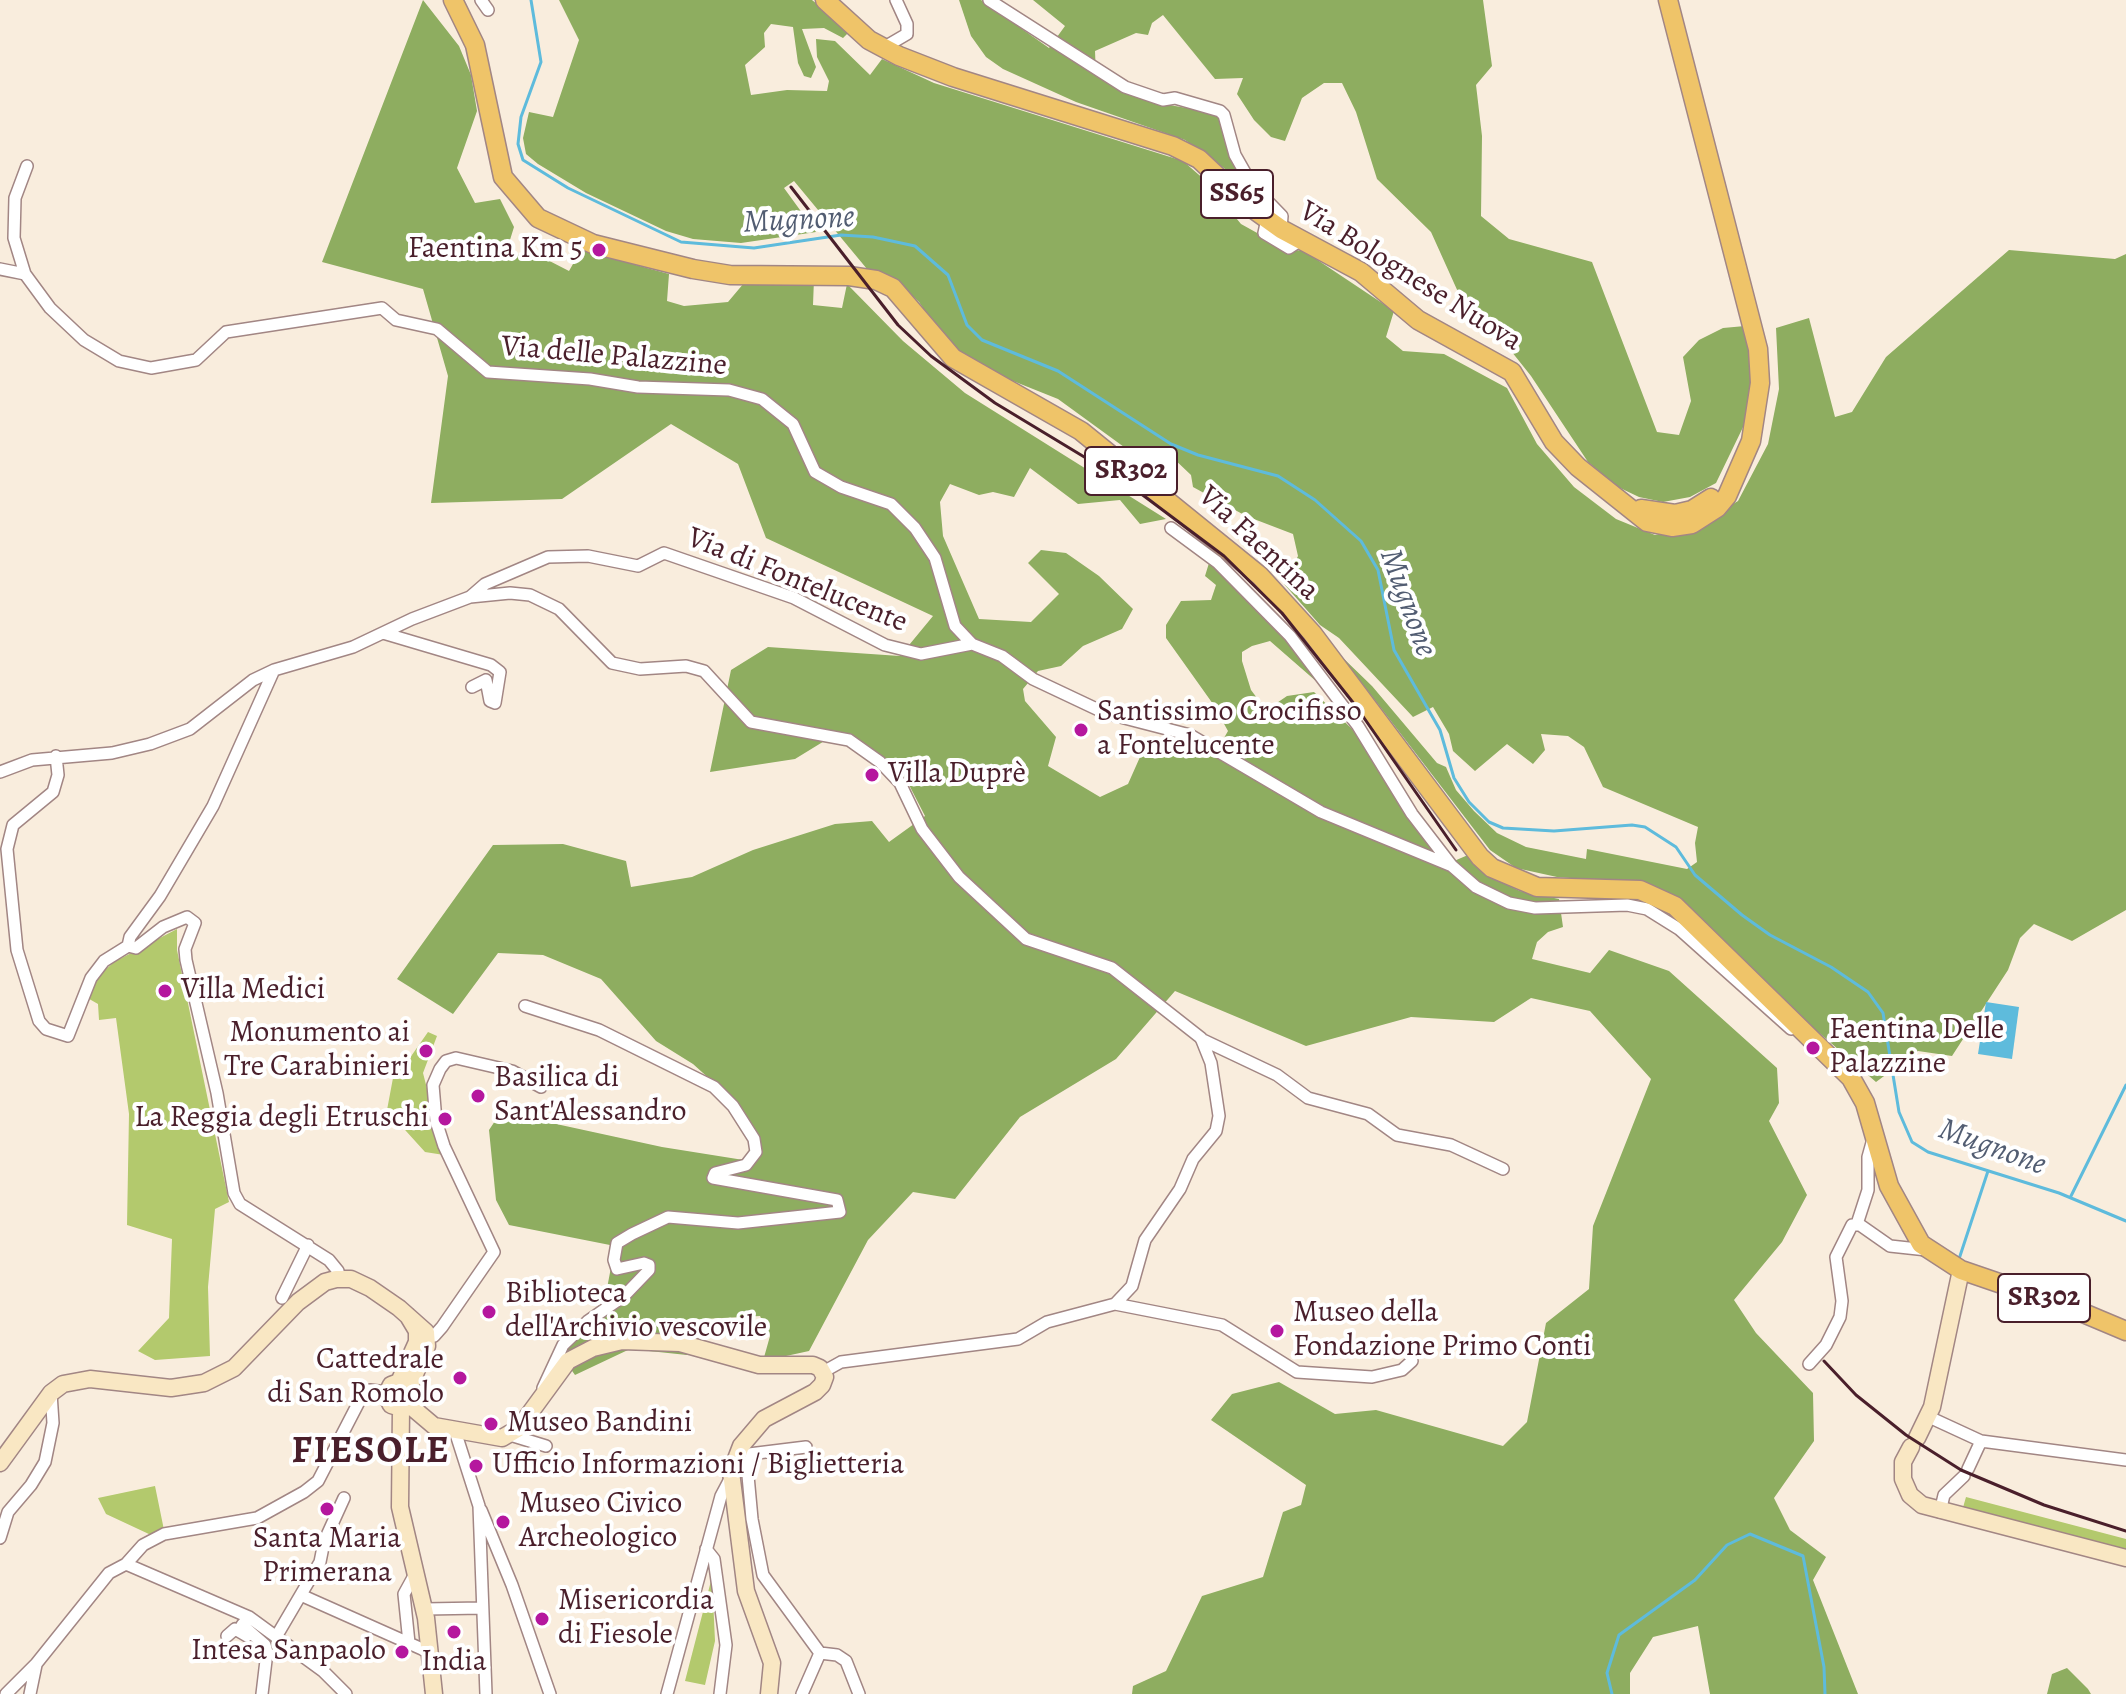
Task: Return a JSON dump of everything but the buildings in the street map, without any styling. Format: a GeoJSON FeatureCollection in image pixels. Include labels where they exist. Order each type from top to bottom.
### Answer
{"type":"FeatureCollection","features":[{"type":"Feature","properties":{"kind":"main road","name":"Via Faentina"},"geometry":{"type":"LineString","coordinates":[[453,0],[475,45],[503,177],[538,218],[593,244],[693,269],[760,276],[849,276],[885,283],[953,358],[1081,431],[1260,576],[1312,633],[1480,857],[1492,868],[1537,887],[1640,890],[1659,896],[1675,906],[1804,1030],[1856,1085],[1895,1198],[1917,1240],[1928,1250],[1961,1270],[2069,1307],[2126,1331]]}},
{"type":"Feature","properties":{"kind":"main road","name":"Via Bolognese Nuova"},"geometry":{"type":"LineString","coordinates":[[825,0],[883,48],[953,77],[1173,146],[1199,159],[1274,224],[1361,272],[1418,320],[1512,372],[1554,442],[1591,478],[1646,511],[1675,514],[1704,504],[1717,493],[1751,441],[1760,383],[1758,349],[1668,0]]}},
{"type":"Feature","properties":{"kind":"street"},"geometry":{"type":"LineString","coordinates":[[883,48],[907,34],[907,24],[896,0]]}},
{"type":"Feature","properties":{"kind":"street"},"geometry":{"type":"LineString","coordinates":[[989,0],[1125,87],[1163,100],[1175,98],[1220,111],[1224,115],[1235,155],[1252,185],[1282,216],[1274,224]]}},
{"type":"Feature","properties":{"kind":"street"},"geometry":{"type":"LineString","coordinates":[[0,269],[25,274],[14,238],[15,198],[27,166]]}},
{"type":"Feature","properties":{"kind":"street","name":"Via delle Palazzine"},"geometry":{"type":"LineString","coordinates":[[25,274],[50,308],[84,340],[119,361],[151,368],[196,360],[226,332],[382,308],[396,320],[437,329],[488,372],[590,379],[638,387],[729,390],[762,399],[793,424],[815,472],[841,487],[891,504],[915,528],[935,558],[955,626],[972,644]]}},
{"type":"Feature","properties":{"kind":"street","name":"Via Faentina"},"geometry":{"type":"LineString","coordinates":[[1171,528],[1217,562],[1290,636],[1358,726],[1412,814],[1452,866],[1476,887],[1509,903],[1565,909],[1627,905],[1657,913],[1795,1033],[1804,1030]]}},
{"type":"Feature","properties":{"kind":"street","name":"Via di Fontelucente"},"geometry":{"type":"LineString","coordinates":[[470,597],[485,584],[548,557],[588,556],[638,566],[664,553],[794,598],[885,645],[921,654],[972,644]]}},
{"type":"Feature","properties":{"kind":"street"},"geometry":{"type":"LineString","coordinates":[[0,772],[56,756],[112,753],[190,729],[253,680],[274,670],[353,647],[470,597],[530,595],[569,617],[612,663],[640,669],[695,668],[715,679],[739,709],[758,725],[849,740],[880,762],[900,783],[922,829],[959,877],[1026,939],[1112,968],[1201,1038],[1277,1075],[1308,1098],[1368,1114],[1397,1135],[1451,1145],[1503,1169]]}},
{"type":"Feature","properties":{"kind":"street"},"geometry":{"type":"LineString","coordinates":[[383,633],[491,665],[500,672],[495,703],[490,701],[486,680],[472,687]]}},
{"type":"Feature","properties":{"kind":"street"},"geometry":{"type":"LineString","coordinates":[[972,644],[1002,656],[1033,679],[1105,713],[1190,735],[1321,812],[1452,866]]}},
{"type":"Feature","properties":{"kind":"street"},"geometry":{"type":"LineString","coordinates":[[56,756],[58,775],[53,792],[13,825],[7,849],[17,950],[39,1021],[46,1029],[68,1036],[91,978],[104,961],[128,946],[130,937],[160,896],[213,806],[274,670]]}},
{"type":"Feature","properties":{"kind":"street"},"geometry":{"type":"LineString","coordinates":[[128,946],[136,948],[163,927],[187,917],[195,923],[185,949],[186,960],[217,1093],[231,1181],[240,1204],[334,1264],[339,1279]]}},
{"type":"Feature","properties":{"kind":"street"},"geometry":{"type":"LineString","coordinates":[[525,1006],[599,1030],[714,1087],[740,1117],[754,1139],[756,1152],[746,1165],[715,1173],[713,1178],[837,1200],[840,1212],[738,1223],[668,1217],[617,1243],[614,1260],[617,1269],[649,1265],[624,1296],[588,1321],[563,1345],[541,1394]]}},
{"type":"Feature","properties":{"kind":"street"},"geometry":{"type":"LineString","coordinates":[[1115,1304],[1132,1286],[1140,1253],[1152,1227],[1180,1189],[1193,1159],[1216,1131],[1219,1108],[1211,1063],[1201,1038]]}},
{"type":"Feature","properties":{"kind":"street"},"geometry":{"type":"LineString","coordinates":[[434,1694],[425,1609],[398,1490],[401,1395],[423,1338],[442,1327],[494,1252],[444,1146],[436,1121],[433,1085],[440,1069],[456,1058],[512,1071],[541,1087]]}},
{"type":"Feature","properties":{"kind":"street"},"geometry":{"type":"LineString","coordinates":[[1809,1364],[1826,1345],[1840,1317],[1842,1301],[1836,1257],[1866,1203],[1868,1157],[1874,1135]]}},
{"type":"Feature","properties":{"kind":"street"},"geometry":{"type":"LineString","coordinates":[[1857,1224],[1890,1246],[1928,1250]]}},
{"type":"Feature","properties":{"kind":"street"},"geometry":{"type":"LineString","coordinates":[[282,1298],[308,1245]]}},
{"type":"Feature","properties":{"kind":"street"},"geometry":{"type":"LineString","coordinates":[[1961,1270],[1929,1417],[1903,1462],[1906,1487],[1915,1501],[1940,1512],[2126,1558]]}},
{"type":"Feature","properties":{"kind":"street"},"geometry":{"type":"LineString","coordinates":[[0,1463],[51,1393],[63,1384],[80,1379],[171,1388],[204,1383],[234,1368],[251,1354],[312,1290],[339,1279],[359,1282],[405,1314],[423,1338]]}},
{"type":"Feature","properties":{"kind":"street"},"geometry":{"type":"LineString","coordinates":[[823,1372],[841,1362],[1018,1339],[1047,1322],[1115,1304],[1222,1325],[1297,1372],[1372,1377],[1402,1370],[1412,1361]]}},
{"type":"Feature","properties":{"kind":"street"},"geometry":{"type":"LineString","coordinates":[[510,1435],[572,1357],[602,1344],[622,1341],[680,1343],[759,1365],[813,1365],[823,1372]]}},
{"type":"Feature","properties":{"kind":"street"},"geometry":{"type":"LineString","coordinates":[[667,1694],[721,1496],[741,1454],[764,1419],[815,1392],[822,1385],[823,1372]]}},
{"type":"Feature","properties":{"kind":"street"},"geometry":{"type":"LineString","coordinates":[[6,1694],[36,1664],[109,1573],[126,1564],[153,1538],[257,1518],[318,1481],[363,1394],[370,1390],[401,1395],[429,1423],[498,1438],[510,1435],[546,1446]]}},
{"type":"Feature","properties":{"kind":"street"},"geometry":{"type":"LineString","coordinates":[[0,1538],[8,1512],[31,1485],[45,1462],[53,1423],[51,1393]]}},
{"type":"Feature","properties":{"kind":"street"},"geometry":{"type":"LineString","coordinates":[[1929,1417],[1981,1441],[2126,1460]]}},
{"type":"Feature","properties":{"kind":"street"},"geometry":{"type":"LineString","coordinates":[[455,1431],[479,1506],[512,1585],[550,1694]]}},
{"type":"Feature","properties":{"kind":"street"},"geometry":{"type":"LineString","coordinates":[[1940,1512],[1944,1495],[1966,1473],[1981,1441]]}},
{"type":"Feature","properties":{"kind":"street"},"geometry":{"type":"LineString","coordinates":[[741,1454],[806,1447]]}},
{"type":"Feature","properties":{"kind":"street"},"geometry":{"type":"LineString","coordinates":[[741,1454],[763,1575],[820,1653],[837,1655],[846,1661],[859,1694]]}},
{"type":"Feature","properties":{"kind":"street"},"geometry":{"type":"LineString","coordinates":[[730,1479],[746,1591],[772,1663],[769,1694]]}},
{"type":"Feature","properties":{"kind":"street"},"geometry":{"type":"LineString","coordinates":[[276,1637],[303,1596],[320,1562],[324,1542],[344,1498]]}},
{"type":"Feature","properties":{"kind":"street"},"geometry":{"type":"LineString","coordinates":[[479,1506],[486,1694]]}},
{"type":"Feature","properties":{"kind":"street"},"geometry":{"type":"LineString","coordinates":[[706,1549],[714,1559],[726,1645],[720,1694]]}},
{"type":"Feature","properties":{"kind":"street"},"geometry":{"type":"LineString","coordinates":[[126,1564],[249,1617],[323,1671],[346,1694]]}},
{"type":"Feature","properties":{"kind":"street"},"geometry":{"type":"LineString","coordinates":[[409,1643],[404,1594],[415,1574]]}},
{"type":"Feature","properties":{"kind":"street"},"geometry":{"type":"LineString","coordinates":[[303,1596],[431,1653]]}},
{"type":"Feature","properties":{"kind":"street"},"geometry":{"type":"LineString","coordinates":[[425,1609],[482,1608]]}},
{"type":"Feature","properties":{"kind":"street"},"geometry":{"type":"LineString","coordinates":[[249,1617],[242,1625],[265,1645]]}},
{"type":"Feature","properties":{"kind":"street"},"geometry":{"type":"LineString","coordinates":[[227,1636],[235,1629],[265,1645]]}},
{"type":"Feature","properties":{"kind":"street"},"geometry":{"type":"LineString","coordinates":[[262,1694],[265,1645]]}},
{"type":"Feature","properties":{"kind":"street"},"geometry":{"type":"LineString","coordinates":[[802,1694],[820,1653]]}},
{"type":"Feature","properties":{"kind":"street"},"geometry":{"type":"LineString","coordinates":[[30,1694],[36,1664]]}},
{"type":"Feature","properties":{"kind":"green space"},"geometry":{"type":"Polygon","coordinates":[[[423,0],[459,46],[471,75],[477,111],[457,168],[475,203],[500,199],[514,227],[505,256],[534,253],[569,271],[581,250],[669,274],[667,301],[684,306],[728,302],[744,283],[814,279],[813,305],[842,308],[847,284],[903,341],[965,393],[1166,519],[1140,524],[1120,500],[1078,504],[1030,468],[1014,497],[993,492],[979,495],[950,484],[940,502],[943,536],[979,619],[1031,622],[1059,594],[1028,563],[1041,550],[1066,553],[1099,576],[1133,609],[1122,629],[1083,646],[1061,666],[1038,671],[1023,689],[1025,701],[1056,737],[1048,766],[1100,797],[1128,784],[1148,739],[1168,741],[1213,757],[1228,731],[1213,704],[1166,638],[1166,625],[1181,601],[1211,600],[1216,585],[1205,576],[1209,563],[1254,602],[1321,677],[1317,682],[1270,641],[1252,646],[1242,652],[1242,661],[1251,690],[1263,706],[1268,709],[1287,696],[1314,692],[1352,729],[1454,861],[1468,855],[1494,879],[1520,891],[1559,899],[1563,927],[1548,932],[1537,942],[1532,959],[1590,973],[1609,950],[1669,971],[1777,1068],[1779,1103],[1769,1121],[1807,1195],[1782,1242],[1734,1300],[1756,1333],[1813,1393],[1814,1441],[1774,1498],[1790,1530],[1826,1557],[1813,1580],[1858,1694],[1710,1694],[1698,1626],[1653,1637],[1630,1673],[1630,1694],[1132,1694],[1133,1686],[1166,1671],[1202,1596],[1263,1577],[1283,1512],[1301,1505],[1306,1485],[1211,1420],[1232,1394],[1279,1382],[1335,1414],[1376,1410],[1503,1446],[1527,1422],[1546,1323],[1589,1289],[1593,1226],[1651,1079],[1590,1011],[1531,998],[1494,1022],[1411,1017],[1306,1046],[1175,991],[1116,1059],[1020,1117],[955,1199],[913,1192],[868,1240],[809,1351],[763,1361],[770,1336],[760,1316],[685,1320],[687,1355],[630,1349],[575,1375],[558,1351],[605,1299],[615,1246],[509,1225],[496,1200],[489,1130],[501,1112],[662,1147],[756,1162],[760,1143],[732,1099],[693,1064],[656,1041],[601,979],[543,955],[498,953],[453,1014],[397,979],[493,845],[563,844],[626,861],[631,887],[692,877],[753,850],[835,824],[872,821],[889,842],[925,816],[906,779],[884,757],[839,732],[795,759],[710,772],[731,670],[768,647],[900,656],[933,616],[766,538],[738,464],[671,424],[562,499],[431,503],[448,376],[423,289],[322,262],[423,0]]]}},
{"type":"Feature","properties":{"kind":"green space"},"geometry":{"type":"Polygon","coordinates":[[[559,0],[812,0],[850,31],[843,38],[824,28],[802,29],[816,67],[811,78],[804,76],[798,63],[793,27],[771,24],[764,33],[765,47],[745,65],[751,95],[787,90],[827,91],[829,81],[817,57],[816,39],[835,41],[870,75],[882,59],[934,83],[1183,161],[1206,181],[1241,224],[1286,249],[1304,251],[1394,311],[1386,337],[1403,351],[1444,354],[1507,388],[1537,444],[1574,487],[1616,519],[1655,535],[1694,528],[1738,501],[1768,444],[1779,389],[1776,328],[1809,318],[1835,417],[1852,412],[1886,357],[2009,250],[2115,259],[2126,254],[2126,910],[2072,941],[2034,924],[2020,938],[2008,970],[1952,1056],[1918,1051],[1876,1082],[1647,884],[1557,877],[1516,868],[1490,850],[1341,656],[1372,686],[1437,763],[1446,767],[1456,790],[1474,811],[1497,833],[1526,847],[1586,859],[1587,849],[1687,869],[1697,862],[1695,843],[1698,827],[1603,787],[1584,747],[1568,736],[1541,734],[1545,750],[1533,764],[1507,744],[1475,771],[1453,751],[1449,734],[1433,707],[1413,717],[1339,638],[1320,625],[1284,584],[1298,556],[1293,534],[1246,516],[1193,487],[1191,475],[1171,456],[1124,447],[1058,399],[988,371],[966,358],[937,329],[919,302],[895,280],[867,269],[794,181],[784,188],[816,232],[741,243],[693,239],[666,231],[586,193],[538,164],[526,154],[523,138],[529,112],[553,117],[579,40],[559,0]]]}},
{"type":"Feature","properties":{"kind":"green space"},"geometry":{"type":"Polygon","coordinates":[[[959,0],[981,0],[1049,48],[1065,26],[1033,0],[1483,0],[1492,66],[1476,85],[1482,136],[1481,216],[1509,239],[1592,262],[1657,432],[1679,435],[1691,401],[1683,357],[1699,340],[1723,328],[1745,326],[1752,375],[1746,421],[1716,483],[1690,497],[1663,502],[1639,497],[1618,487],[1588,462],[1531,376],[1492,327],[1463,303],[1431,232],[1377,179],[1356,112],[1342,83],[1324,83],[1302,98],[1285,141],[1271,137],[1254,120],[1237,94],[1243,78],[1215,79],[1163,15],[1152,23],[1148,35],[1136,33],[1095,51],[1096,76],[1128,93],[1157,103],[1217,113],[1223,119],[1226,136],[1276,214],[1247,198],[1228,171],[1185,140],[1076,102],[1003,69],[986,57],[971,36],[959,0]]]}},
{"type":"Feature","properties":{"kind":"green space"},"geometry":{"type":"Polygon","coordinates":[[[177,929],[177,950],[229,1202],[215,1209],[208,1287],[210,1356],[155,1360],[138,1351],[169,1318],[172,1239],[127,1225],[129,1114],[116,1018],[99,1020],[98,1004],[84,996],[95,979],[114,962],[177,929]]]}},
{"type":"Feature","properties":{"kind":"green space"},"geometry":{"type":"Polygon","coordinates":[[[428,1032],[437,1036],[423,1073],[444,1155],[425,1152],[387,1110],[396,1062],[407,1062],[428,1032]]]}},
{"type":"Feature","properties":{"kind":"green space"},"geometry":{"type":"Polygon","coordinates":[[[155,1486],[164,1530],[151,1535],[106,1514],[98,1498],[155,1486]]]}},
{"type":"Feature","properties":{"kind":"green space"},"geometry":{"type":"Polygon","coordinates":[[[1966,1497],[2126,1539],[2126,1553],[1962,1511],[1966,1497]]]}},
{"type":"Feature","properties":{"kind":"green space"},"geometry":{"type":"Polygon","coordinates":[[[712,1577],[715,1641],[705,1685],[685,1681],[712,1577]]]}},
{"type":"Feature","properties":{"kind":"green space"},"geometry":{"type":"Polygon","coordinates":[[[2067,1668],[2091,1694],[2047,1694],[2052,1674],[2067,1668]]]}},
{"type":"Feature","properties":{"kind":"water"},"geometry":{"type":"Polygon","coordinates":[[[1986,1002],[2019,1007],[2012,1059],[1978,1054],[1986,1002]]]}},
{"type":"Feature","properties":{"kind":"waterway","name":"Mugnone"},"geometry":{"type":"LineString","coordinates":[[531,0],[541,62],[521,117],[518,144],[523,160],[568,188],[681,242],[754,248],[841,235],[873,237],[915,246],[948,275],[967,325],[982,340],[1058,371],[1171,444],[1198,455],[1278,476],[1315,500],[1361,541],[1378,570],[1394,650],[1440,730],[1454,778],[1469,802],[1489,822],[1503,828],[1554,831],[1632,825],[1645,827],[1676,847],[1695,875],[1742,915],[1770,935],[1831,967],[1868,992],[1883,1013],[1899,1112],[1912,1142],[1928,1152],[2059,1193],[2126,1221]]}},
{"type":"Feature","properties":{"kind":"waterway"},"geometry":{"type":"LineString","coordinates":[[2071,1196],[2126,1085]]}},
{"type":"Feature","properties":{"kind":"waterway"},"geometry":{"type":"LineString","coordinates":[[1959,1259],[1988,1171]]}},
{"type":"Feature","properties":{"kind":"waterway"},"geometry":{"type":"LineString","coordinates":[[1612,1694],[1607,1673],[1619,1635],[1695,1580],[1727,1545],[1750,1534],[1803,1556],[1824,1667],[1825,1694]]}},
{"type":"Feature","properties":{"kind":"railway"},"geometry":{"type":"LineString","coordinates":[[791,187],[898,325],[931,356],[995,403],[1124,481],[1224,556],[1282,613],[1355,705],[1456,850]]}},
{"type":"Feature","properties":{"kind":"railway"},"geometry":{"type":"LineString","coordinates":[[1824,1361],[1856,1395],[1906,1435],[1961,1470],[2044,1505],[2126,1531]]}},
{"type":"Feature","properties":{"kind":"place","name":"Faentina Km 5"},"geometry":{"type":"Point","coordinates":[599,250]}},
{"type":"Feature","properties":{"kind":"place","name":"Santissimo Crocifisso a Fontelucente"},"geometry":{"type":"Point","coordinates":[1081,730]}},
{"type":"Feature","properties":{"kind":"place","name":"Villa Duprè"},"geometry":{"type":"Point","coordinates":[872,775]}},
{"type":"Feature","properties":{"kind":"place","name":"Villa Medici"},"geometry":{"type":"Point","coordinates":[165,991]}},
{"type":"Feature","properties":{"kind":"place","name":"Faentina Delle Palazzine"},"geometry":{"type":"Point","coordinates":[1813,1048]}},
{"type":"Feature","properties":{"kind":"place","name":"Monumento ai Tre Carabinieri"},"geometry":{"type":"Point","coordinates":[426,1051]}},
{"type":"Feature","properties":{"kind":"place","name":"Basilica di Sant'Alessandro"},"geometry":{"type":"Point","coordinates":[478,1096]}},
{"type":"Feature","properties":{"kind":"place","name":"La Reggia degli Etruschi"},"geometry":{"type":"Point","coordinates":[445,1119]}},
{"type":"Feature","properties":{"kind":"place","name":"Biblioteca dell'Archivio vescovile"},"geometry":{"type":"Point","coordinates":[489,1312]}},
{"type":"Feature","properties":{"kind":"place","name":"Museo della Fondazione Primo Conti"},"geometry":{"type":"Point","coordinates":[1277,1331]}},
{"type":"Feature","properties":{"kind":"place","name":"Cattedrale di San Romolo"},"geometry":{"type":"Point","coordinates":[460,1378]}},
{"type":"Feature","properties":{"kind":"place","name":"Museo Bandini"},"geometry":{"type":"Point","coordinates":[491,1424]}},
{"type":"Feature","properties":{"kind":"place","name":"Ufficio Informazioni / Biglietteria"},"geometry":{"type":"Point","coordinates":[476,1466]}},
{"type":"Feature","properties":{"kind":"place","name":"Santa Maria Primerana"},"geometry":{"type":"Point","coordinates":[327,1509]}},
{"type":"Feature","properties":{"kind":"place","name":"Museo Civico Archeologico"},"geometry":{"type":"Point","coordinates":[503,1522]}},
{"type":"Feature","properties":{"kind":"place","name":"Misericordia di Fiesole"},"geometry":{"type":"Point","coordinates":[542,1619]}},
{"type":"Feature","properties":{"kind":"place","name":"India"},"geometry":{"type":"Point","coordinates":[454,1632]}},
{"type":"Feature","properties":{"kind":"place","name":"Intesa Sanpaolo"},"geometry":{"type":"Point","coordinates":[402,1652]}},
{"type":"Feature","properties":{"kind":"district","name":"FIESOLE"},"geometry":{"type":"Point","coordinates":[371,1453]}}]}
